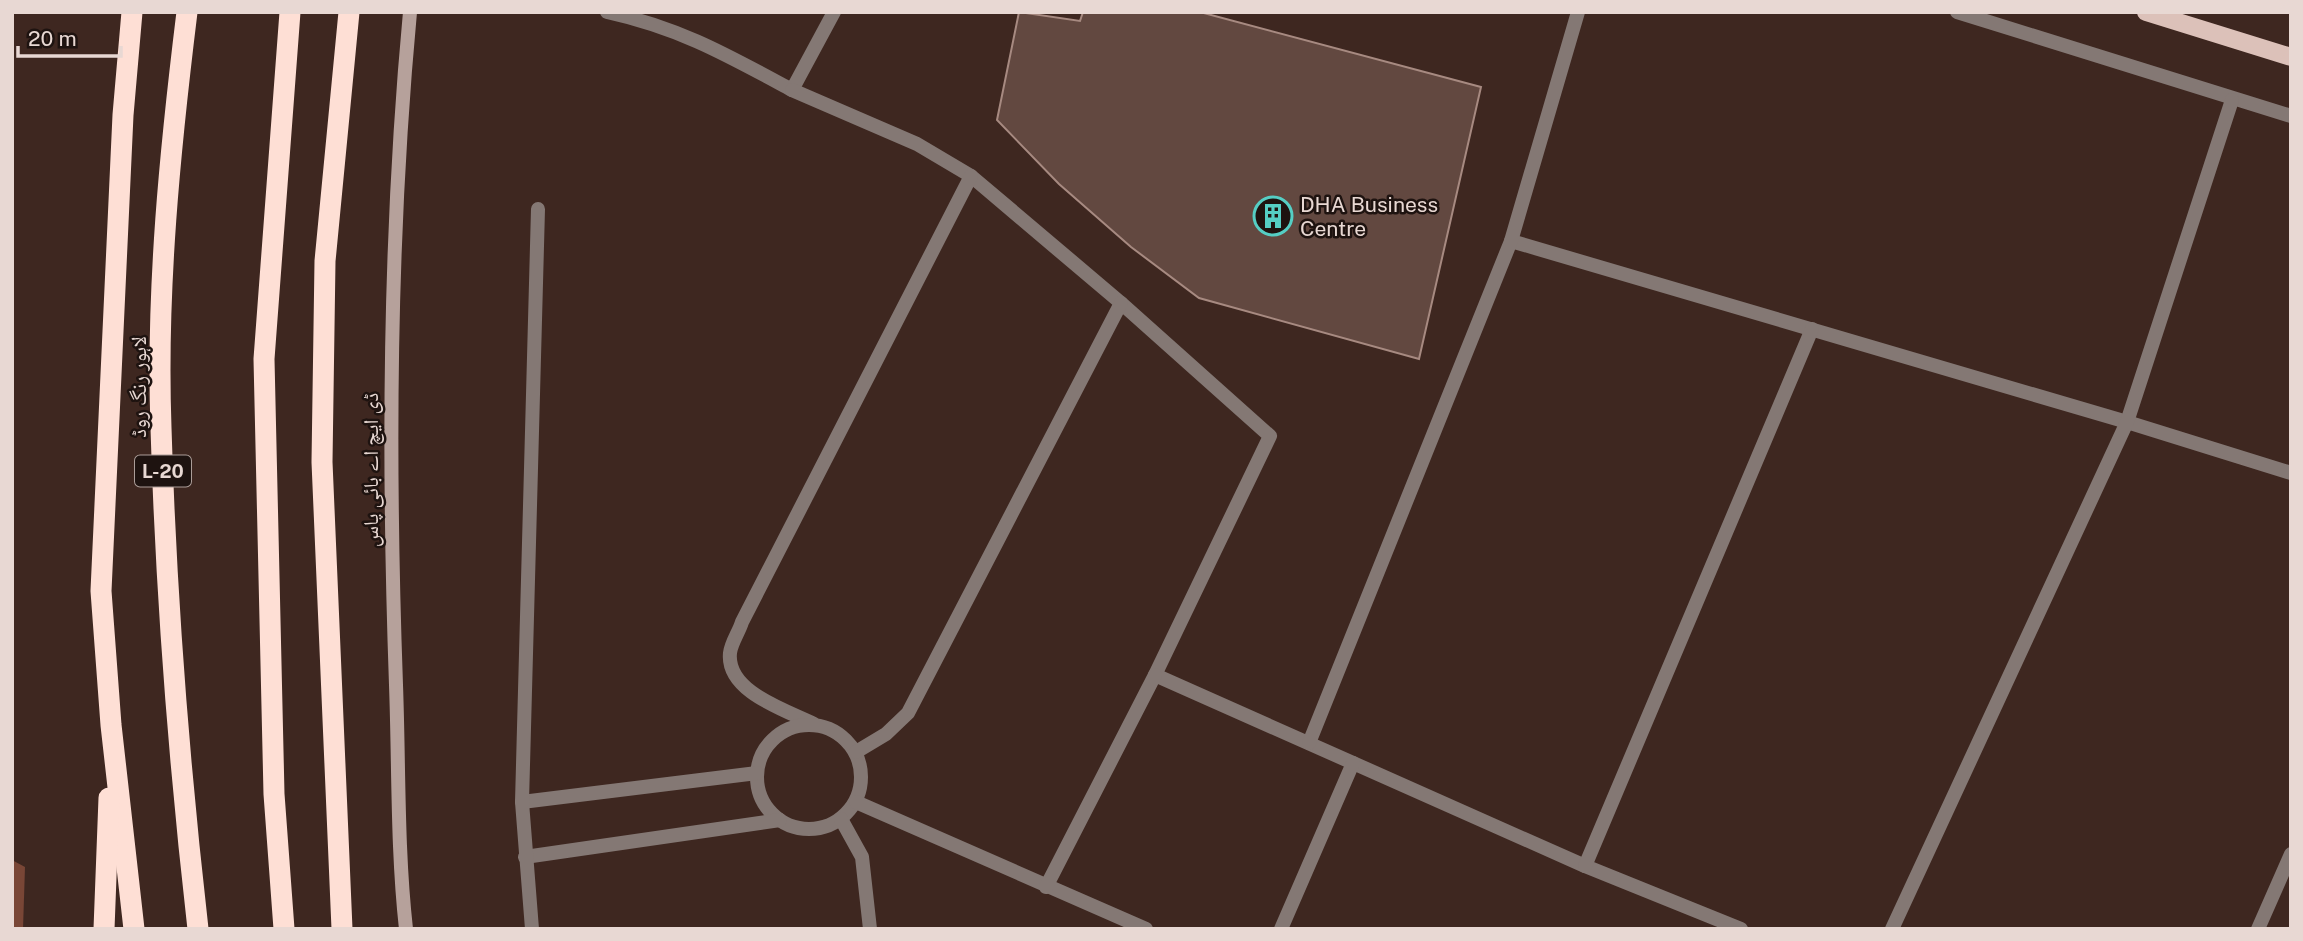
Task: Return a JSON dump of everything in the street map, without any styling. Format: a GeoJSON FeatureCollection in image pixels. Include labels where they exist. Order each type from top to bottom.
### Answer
{"type":"FeatureCollection","features":[{"type":"Feature","properties":{"kind":"highway"},"geometry":{"type":"LineString","coordinates":[[132,12],[123,116],[101,591],[111,724],[134,929]]}},
{"type":"Feature","properties":{"kind":"highway","name":"لاہور رنگ روڈ"},"geometry":{"type":"LineString","coordinates":[[187,12],[165,227],[161,427],[183,799],[198,929]]}},
{"type":"Feature","properties":{"kind":"highway"},"geometry":{"type":"LineString","coordinates":[[284,929],[274,794],[264,359],[290,12]]}},
{"type":"Feature","properties":{"kind":"highway"},"geometry":{"type":"LineString","coordinates":[[342,929],[321,462],[325,261],[349,12]]}},
{"type":"Feature","properties":{"kind":"highway"},"geometry":{"type":"LineString","coordinates":[[104,929],[111,724]]}},
{"type":"Feature","properties":{"kind":"main road","name":"ڈی ایچ اے بائی پاس"},"geometry":{"type":"LineString","coordinates":[[406,929],[391,532],[390,333],[400,123],[410,12]]}},
{"type":"Feature","properties":{"kind":"main road"},"geometry":{"type":"LineString","coordinates":[[2146,12],[2291,57]]}},
{"type":"Feature","properties":{"kind":"street"},"geometry":{"type":"LineString","coordinates":[[607,12],[640,19],[704,42],[792,90],[917,144],[971,176],[1121,303],[1270,436],[1155,675],[1046,887]]}},
{"type":"Feature","properties":{"kind":"street"},"geometry":{"type":"LineString","coordinates":[[792,90],[834,12]]}},
{"type":"Feature","properties":{"kind":"street"},"geometry":{"type":"LineString","coordinates":[[1309,743],[1511,241],[1578,12]]}},
{"type":"Feature","properties":{"kind":"street"},"geometry":{"type":"LineString","coordinates":[[1957,12],[2232,100],[2291,116]]}},
{"type":"Feature","properties":{"kind":"street"},"geometry":{"type":"LineString","coordinates":[[1892,929],[2127,422],[2232,100]]}},
{"type":"Feature","properties":{"kind":"street"},"geometry":{"type":"LineString","coordinates":[[814,724],[787,729],[766,747],[757,772],[759,791],[767,807],[780,820],[800,828],[821,828],[841,819],[856,802],[862,777],[856,752],[845,738],[831,729],[814,724],[748,690],[732,672],[730,652],[971,176]]}},
{"type":"Feature","properties":{"kind":"street"},"geometry":{"type":"LineString","coordinates":[[532,929],[522,802],[538,209]]}},
{"type":"Feature","properties":{"kind":"street"},"geometry":{"type":"LineString","coordinates":[[1511,241],[2127,422],[2291,474]]}},
{"type":"Feature","properties":{"kind":"street"},"geometry":{"type":"LineString","coordinates":[[856,752],[886,734],[908,713],[1121,303]]}},
{"type":"Feature","properties":{"kind":"street"},"geometry":{"type":"LineString","coordinates":[[1585,866],[1812,329]]}},
{"type":"Feature","properties":{"kind":"street"},"geometry":{"type":"LineString","coordinates":[[1155,675],[1585,866],[1741,929]]}},
{"type":"Feature","properties":{"kind":"street"},"geometry":{"type":"LineString","coordinates":[[1281,929],[1353,763]]}},
{"type":"Feature","properties":{"kind":"street"},"geometry":{"type":"LineString","coordinates":[[522,802],[757,772]]}},
{"type":"Feature","properties":{"kind":"street"},"geometry":{"type":"LineString","coordinates":[[856,802],[1146,929]]}},
{"type":"Feature","properties":{"kind":"street"},"geometry":{"type":"LineString","coordinates":[[841,819],[862,857],[870,929]]}},
{"type":"Feature","properties":{"kind":"street"},"geometry":{"type":"LineString","coordinates":[[525,857],[780,820]]}},
{"type":"Feature","properties":{"kind":"street"},"geometry":{"type":"LineString","coordinates":[[2258,929],[2291,854]]}},
{"type":"Feature","properties":{"kind":"shaded area"},"geometry":{"type":"Polygon","coordinates":[[[12,860],[25,867],[23,929],[12,929],[12,860]]]}},
{"type":"Feature","properties":{"kind":"building","name":"DHA Business Centre"},"geometry":{"type":"Polygon","coordinates":[[[1019,12],[1080,21],[1083,12],[1200,12],[1481,87],[1419,359],[1199,298],[1131,247],[1059,184],[997,120],[1019,12]]]}},
{"type":"Feature","properties":{"kind":"place","name":"DHA Business Centre"},"geometry":{"type":"Point","coordinates":[1273,216]}}]}
